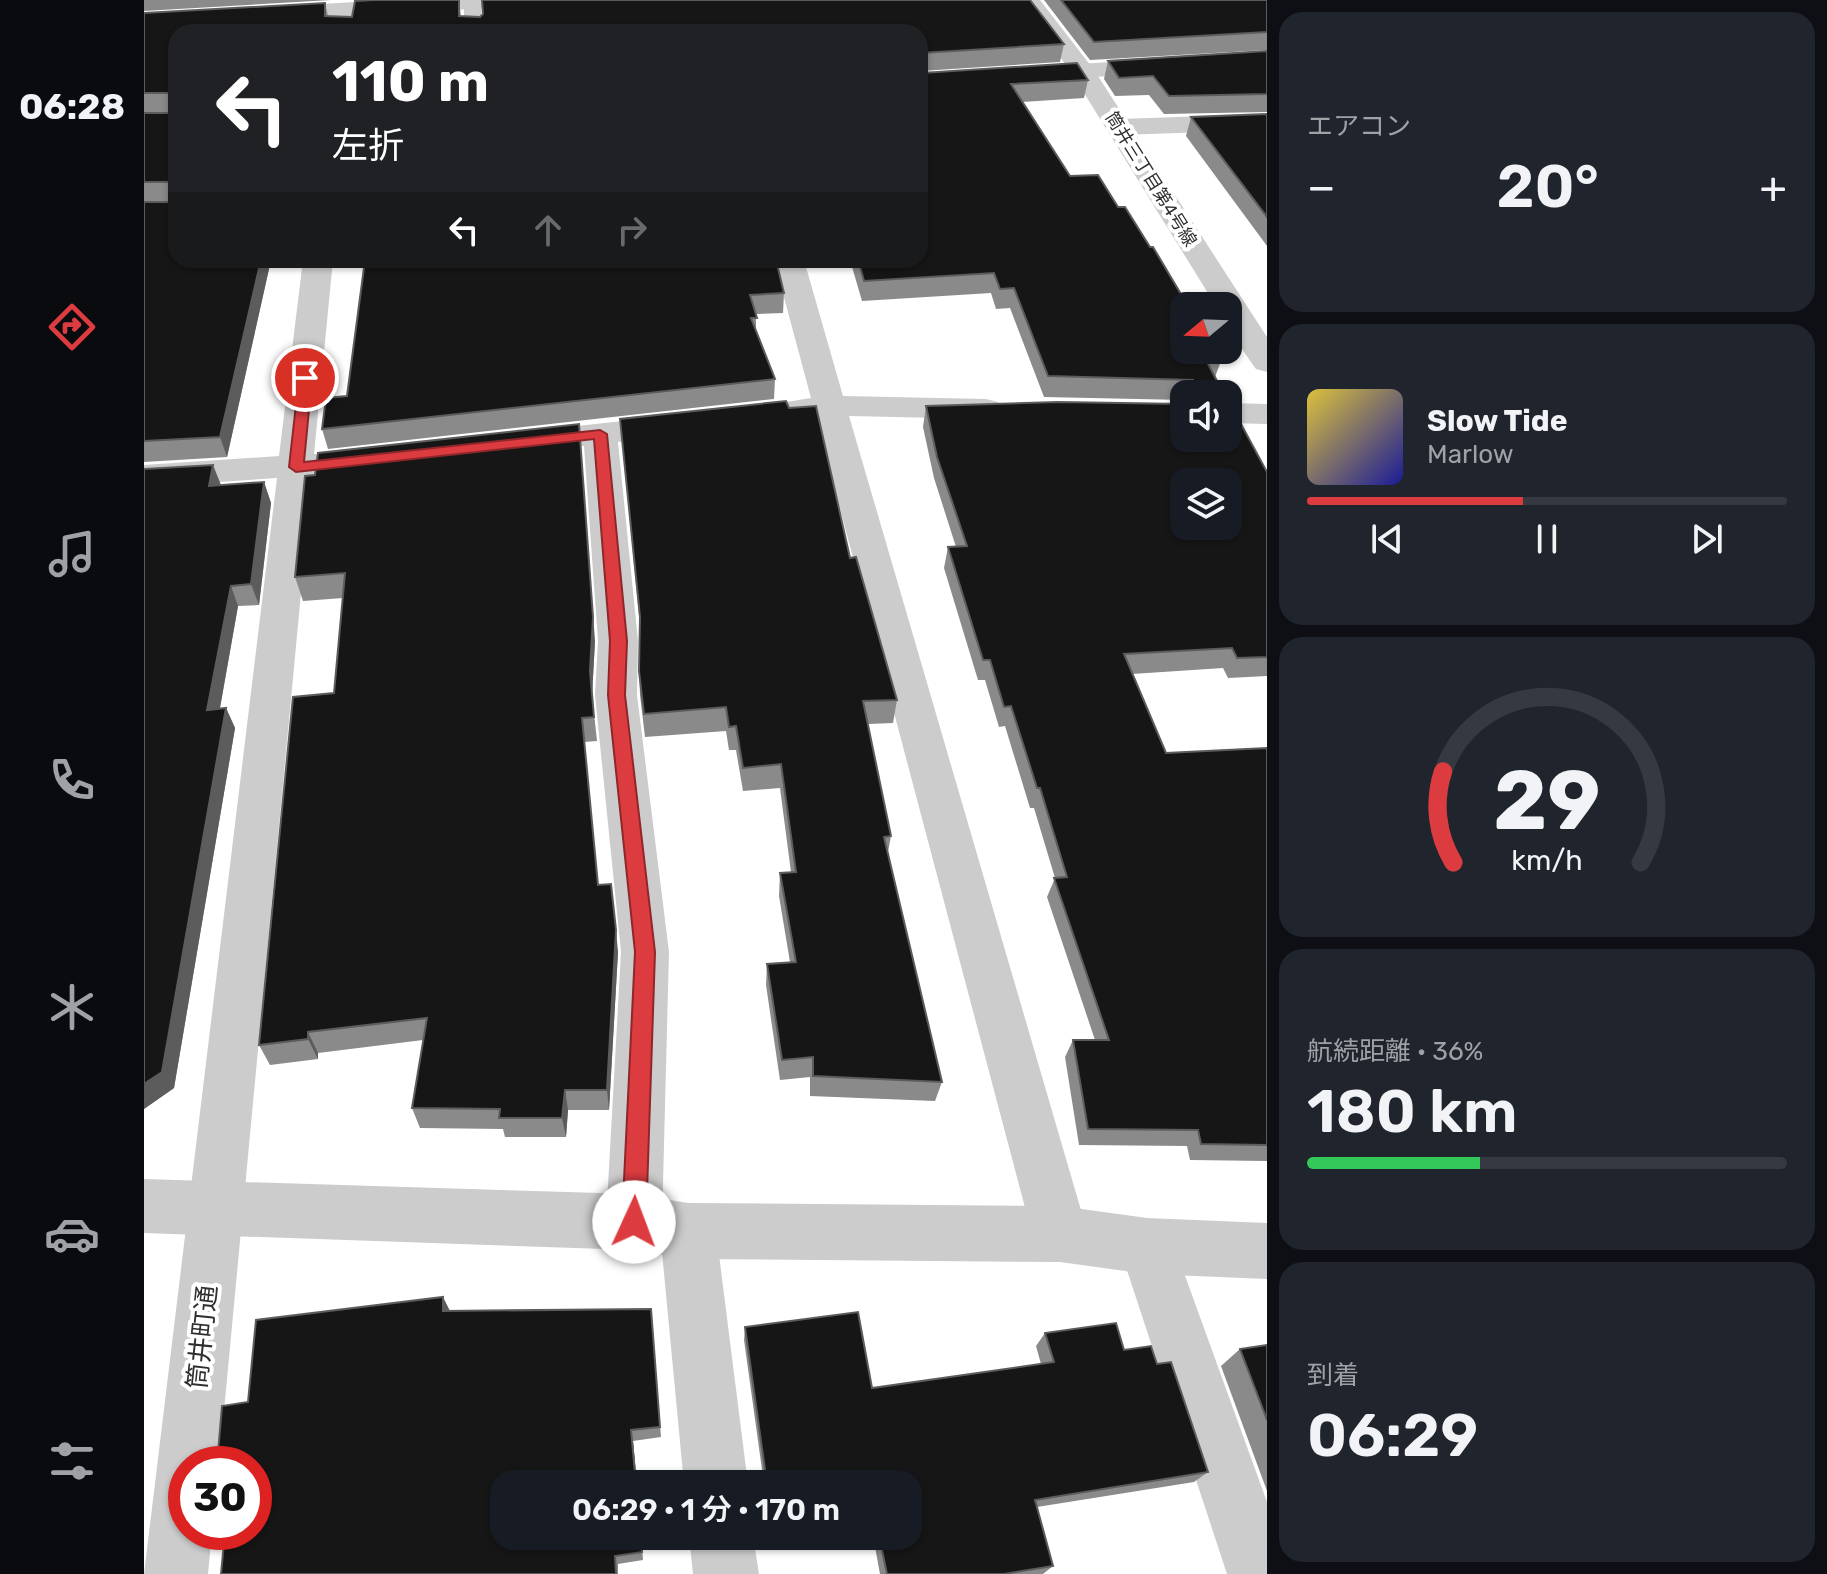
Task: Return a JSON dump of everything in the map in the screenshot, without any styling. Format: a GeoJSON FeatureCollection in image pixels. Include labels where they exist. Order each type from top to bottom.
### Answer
{"type":"FeatureCollection","features":[{"type":"Feature","properties":{"kind":"street"},"geometry":{"type":"LineString","coordinates":[[252,15],[344,14],[505,0]]}},
{"type":"Feature","properties":{"kind":"street","name":"筒井三丁目第4号線"},"geometry":{"type":"LineString","coordinates":[[1029,0],[1082,70],[1266,360]]}},
{"type":"Feature","properties":{"kind":"street"},"geometry":{"type":"LineString","coordinates":[[928,80],[1267,59]]}},
{"type":"Feature","properties":{"kind":"street"},"geometry":{"type":"LineString","coordinates":[[1119,127],[1267,122]]}},
{"type":"Feature","properties":{"kind":"street","name":"筒井町通"},"geometry":{"type":"LineString","coordinates":[[190,1446],[317,268]]}},
{"type":"Feature","properties":{"kind":"street"},"geometry":{"type":"LineString","coordinates":[[791,268],[1060,1234]]}},
{"type":"Feature","properties":{"kind":"street"},"geometry":{"type":"LineString","coordinates":[[494,445],[830,406],[1015,409]]}},
{"type":"Feature","properties":{"kind":"street"},"geometry":{"type":"LineString","coordinates":[[1242,413],[1267,414]]}},
{"type":"Feature","properties":{"kind":"street"},"geometry":{"type":"LineString","coordinates":[[600,434],[618,641],[616,695],[645,952],[661,1226],[713,1470]]}},
{"type":"Feature","properties":{"kind":"street"},"geometry":{"type":"LineString","coordinates":[[144,476],[296,467],[357,460]]}},
{"type":"Feature","properties":{"kind":"street"},"geometry":{"type":"LineString","coordinates":[[144,1206],[661,1226],[1060,1234],[1147,1246],[1267,1251]]}},
{"type":"Feature","properties":{"kind":"street"},"geometry":{"type":"LineString","coordinates":[[1147,1246],[1260,1574]]}},
{"type":"Feature","properties":{"kind":"street"},"geometry":{"type":"LineString","coordinates":[[175,1574],[178,1550]]}},
{"type":"Feature","properties":{"kind":"street"},"geometry":{"type":"LineString","coordinates":[[723,1550],[726,1574]]}},
{"type":"Feature","properties":{"kind":"lane"},"geometry":{"type":"LineString","coordinates":[[472,2],[473,24]]}},
{"type":"Feature","properties":{"kind":"building"},"geometry":{"type":"Polygon","coordinates":[[[459,0],[459,16],[480,17],[483,14],[482,0],[1030,0],[1064,44],[928,53],[928,24],[168,24],[168,93],[144,93],[144,13],[325,3],[325,16],[352,17],[355,1],[459,0]]]}},
{"type":"Feature","properties":{"kind":"building"},"geometry":{"type":"Polygon","coordinates":[[[1061,0],[1267,0],[1267,32],[1094,42],[1061,0]]]}},
{"type":"Feature","properties":{"kind":"building"},"geometry":{"type":"Polygon","coordinates":[[[1267,51],[1267,94],[1169,96],[1153,76],[1119,78],[1108,61],[1267,51]]]}},
{"type":"Feature","properties":{"kind":"building"},"geometry":{"type":"Polygon","coordinates":[[[1077,63],[1088,80],[1011,84],[1070,176],[1098,175],[1118,207],[1125,207],[1150,247],[1153,247],[1180,292],[1170,292],[1170,364],[1208,364],[1217,380],[1048,376],[1014,288],[1000,289],[994,273],[864,281],[860,268],[928,268],[928,73],[1077,63]]]}},
{"type":"Feature","properties":{"kind":"building"},"geometry":{"type":"Polygon","coordinates":[[[144,113],[168,113],[168,182],[144,182],[144,113]]]}},
{"type":"Feature","properties":{"kind":"building"},"geometry":{"type":"Polygon","coordinates":[[[1267,114],[1267,217],[1191,117],[1267,114]]]}},
{"type":"Feature","properties":{"kind":"building"},"geometry":{"type":"Polygon","coordinates":[[[144,202],[168,202],[168,268],[259,268],[220,437],[144,441],[144,202]]]}},
{"type":"Feature","properties":{"kind":"building"},"geometry":{"type":"Polygon","coordinates":[[[364,268],[778,268],[784,293],[750,295],[757,318],[751,318],[775,379],[322,429],[326,398],[347,396],[364,268]]]}},
{"type":"Feature","properties":{"kind":"building"},"geometry":{"type":"Polygon","coordinates":[[[786,401],[789,408],[816,406],[850,558],[856,557],[897,700],[863,701],[891,836],[884,837],[942,1082],[813,1076],[813,1057],[782,1060],[767,964],[796,962],[780,873],[796,872],[781,764],[743,768],[736,726],[729,727],[726,707],[644,714],[639,671],[640,617],[620,419],[786,401]]]}},
{"type":"Feature","properties":{"kind":"building"},"geometry":{"type":"Polygon","coordinates":[[[1058,402],[1170,404],[1170,452],[1242,452],[1242,426],[1267,472],[1267,657],[1237,658],[1232,648],[1124,654],[1166,753],[1267,748],[1267,1145],[1201,1144],[1198,1130],[1088,1129],[1073,1040],[1109,1040],[1054,878],[1067,877],[1040,788],[1037,788],[1011,706],[1004,707],[990,660],[983,660],[948,547],[967,546],[937,457],[926,406],[1058,402]]]}},
{"type":"Feature","properties":{"kind":"building"},"geometry":{"type":"Polygon","coordinates":[[[579,424],[593,617],[590,671],[594,717],[582,718],[598,885],[611,884],[616,930],[607,1090],[565,1090],[562,1118],[499,1118],[500,1109],[412,1108],[427,1018],[308,1032],[308,1039],[259,1045],[293,697],[334,693],[345,573],[295,577],[305,476],[315,475],[318,453],[579,424]]]}},
{"type":"Feature","properties":{"kind":"building"},"geometry":{"type":"Polygon","coordinates":[[[213,465],[209,486],[264,482],[251,584],[231,586],[207,710],[226,708],[162,1072],[144,1084],[144,469],[213,465]]]}},
{"type":"Feature","properties":{"kind":"building"},"geometry":{"type":"Polygon","coordinates":[[[443,1297],[443,1311],[651,1309],[660,1427],[631,1430],[635,1470],[490,1470],[490,1550],[642,1552],[615,1556],[616,1574],[221,1574],[223,1550],[272,1550],[272,1446],[219,1446],[222,1406],[248,1402],[256,1320],[443,1297]]]}},
{"type":"Feature","properties":{"kind":"building"},"geometry":{"type":"Polygon","coordinates":[[[858,1312],[872,1388],[1054,1362],[1045,1333],[1116,1323],[1124,1350],[1151,1346],[1157,1364],[1171,1362],[1208,1472],[1035,1500],[1053,1566],[1004,1574],[887,1574],[882,1550],[922,1550],[922,1470],[765,1470],[745,1327],[858,1312]]]}},
{"type":"Feature","properties":{"kind":"building"},"geometry":{"type":"Polygon","coordinates":[[[1267,1345],[1267,1420],[1240,1349],[1267,1345]]]}},
{"type":"Feature","properties":{"kind":"route"},"geometry":{"type":"LineString","coordinates":[[305,378],[296,467],[600,434],[618,641],[616,695],[645,952],[634,1222]]}}]}
